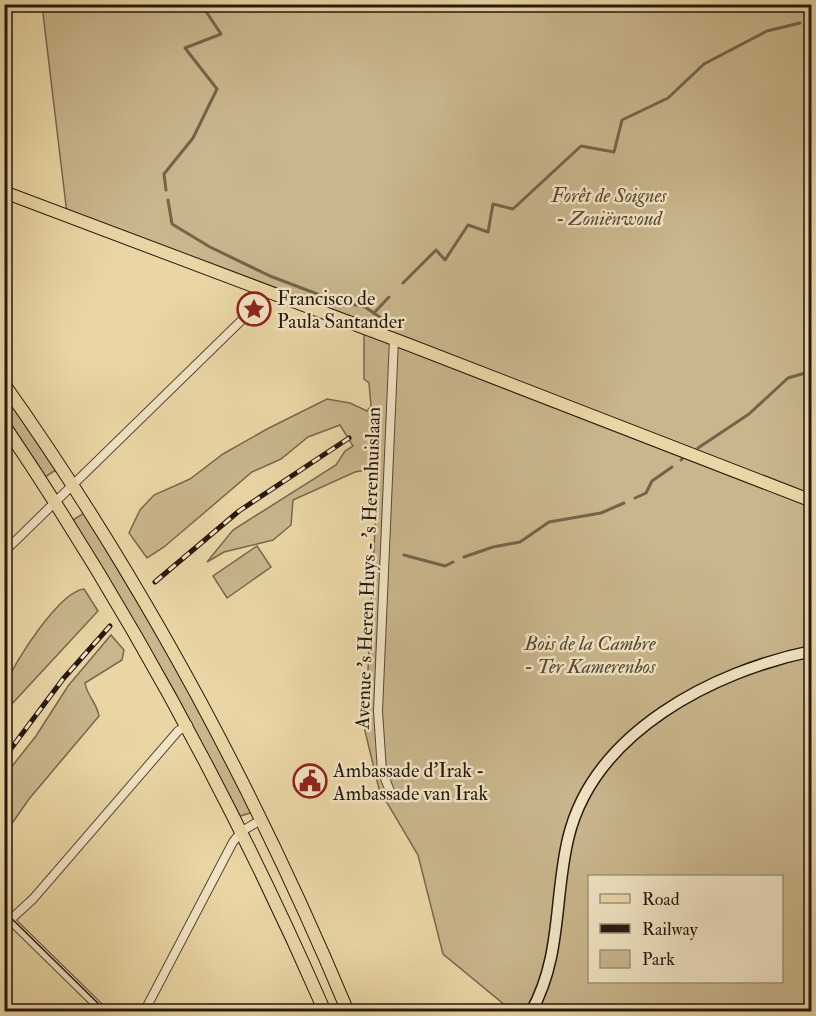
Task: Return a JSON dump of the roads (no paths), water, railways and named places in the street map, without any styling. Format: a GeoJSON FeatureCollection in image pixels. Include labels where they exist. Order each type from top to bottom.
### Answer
{"type":"FeatureCollection","features":[{"type":"Feature","properties":{"kind":"main road"},"geometry":{"type":"LineString","coordinates":[[4,192],[812,501]]}},
{"type":"Feature","properties":{"kind":"main road"},"geometry":{"type":"LineString","coordinates":[[4,384],[71,485],[212,722],[261,820],[348,1011]]}},
{"type":"Feature","properties":{"kind":"main road"},"geometry":{"type":"LineString","coordinates":[[4,425],[55,501],[134,628],[188,725],[242,831],[325,1011]]}},
{"type":"Feature","properties":{"kind":"street"},"geometry":{"type":"LineString","coordinates":[[4,552],[247,315]]}},
{"type":"Feature","properties":{"kind":"street","name":"Avenue 's Heren Huys - 's Herenhuislaan"},"geometry":{"type":"LineString","coordinates":[[392,796],[382,771],[378,711],[393,339]]}},
{"type":"Feature","properties":{"kind":"street"},"geometry":{"type":"LineString","coordinates":[[531,1011],[548,975],[560,916],[563,867],[572,826],[586,795],[625,745],[656,716],[725,676],[776,658],[812,651]]}},
{"type":"Feature","properties":{"kind":"street"},"geometry":{"type":"LineString","coordinates":[[104,1011],[8,917],[33,899],[178,732],[188,725]]}},
{"type":"Feature","properties":{"kind":"street"},"geometry":{"type":"LineString","coordinates":[[144,1011],[233,842],[242,831],[261,820]]}},
{"type":"Feature","properties":{"kind":"waterway"},"geometry":{"type":"LineString","coordinates":[[166,190],[164,174],[193,138],[217,89],[185,48],[221,34],[201,4]]}},
{"type":"Feature","properties":{"kind":"waterway"},"geometry":{"type":"LineString","coordinates":[[403,283],[436,250],[445,260],[468,225],[488,232],[493,204],[513,209],[581,146],[614,152],[622,120],[668,98],[704,64],[767,31],[800,23]]}},
{"type":"Feature","properties":{"kind":"waterway"},"geometry":{"type":"LineString","coordinates":[[168,200],[172,224],[210,247],[270,276],[333,300],[365,307],[381,318]]}},
{"type":"Feature","properties":{"kind":"waterway"},"geometry":{"type":"LineString","coordinates":[[374,313],[389,297]]}},
{"type":"Feature","properties":{"kind":"waterway"},"geometry":{"type":"LineString","coordinates":[[698,448],[749,414],[788,378],[812,371]]}},
{"type":"Feature","properties":{"kind":"waterway"},"geometry":{"type":"LineString","coordinates":[[635,498],[646,493],[652,481],[672,467]]}},
{"type":"Feature","properties":{"kind":"waterway"},"geometry":{"type":"LineString","coordinates":[[464,557],[493,547],[520,542],[549,522],[601,513],[624,503]]}},
{"type":"Feature","properties":{"kind":"waterway"},"geometry":{"type":"LineString","coordinates":[[404,555],[445,566],[453,562]]}},
{"type":"Feature","properties":{"kind":"tram line"},"geometry":{"type":"LineString","coordinates":[[4,911],[107,1012]]}},
{"type":"Feature","properties":{"kind":"railway"},"geometry":{"type":"LineString","coordinates":[[155,582],[239,511],[349,438]]}},
{"type":"Feature","properties":{"kind":"railway"},"geometry":{"type":"LineString","coordinates":[[4,758],[63,679],[110,626]]}},
{"type":"Feature","properties":{"kind":"place","name":"Francisco de Paula Santander"},"geometry":{"type":"Point","coordinates":[254,309]}},
{"type":"Feature","properties":{"kind":"place","name":"Ambassade d'Irak - Ambassade van Irak"},"geometry":{"type":"Point","coordinates":[310,781]}},
{"type":"Feature","properties":{"kind":"park label","name":"Forêt de Soignes - Zoniënwoud"},"geometry":{"type":"Point","coordinates":[609,206]}},
{"type":"Feature","properties":{"kind":"park label","name":"Bois de la Cambre - Ter Kamerenbos"},"geometry":{"type":"Point","coordinates":[590,654]}}]}
